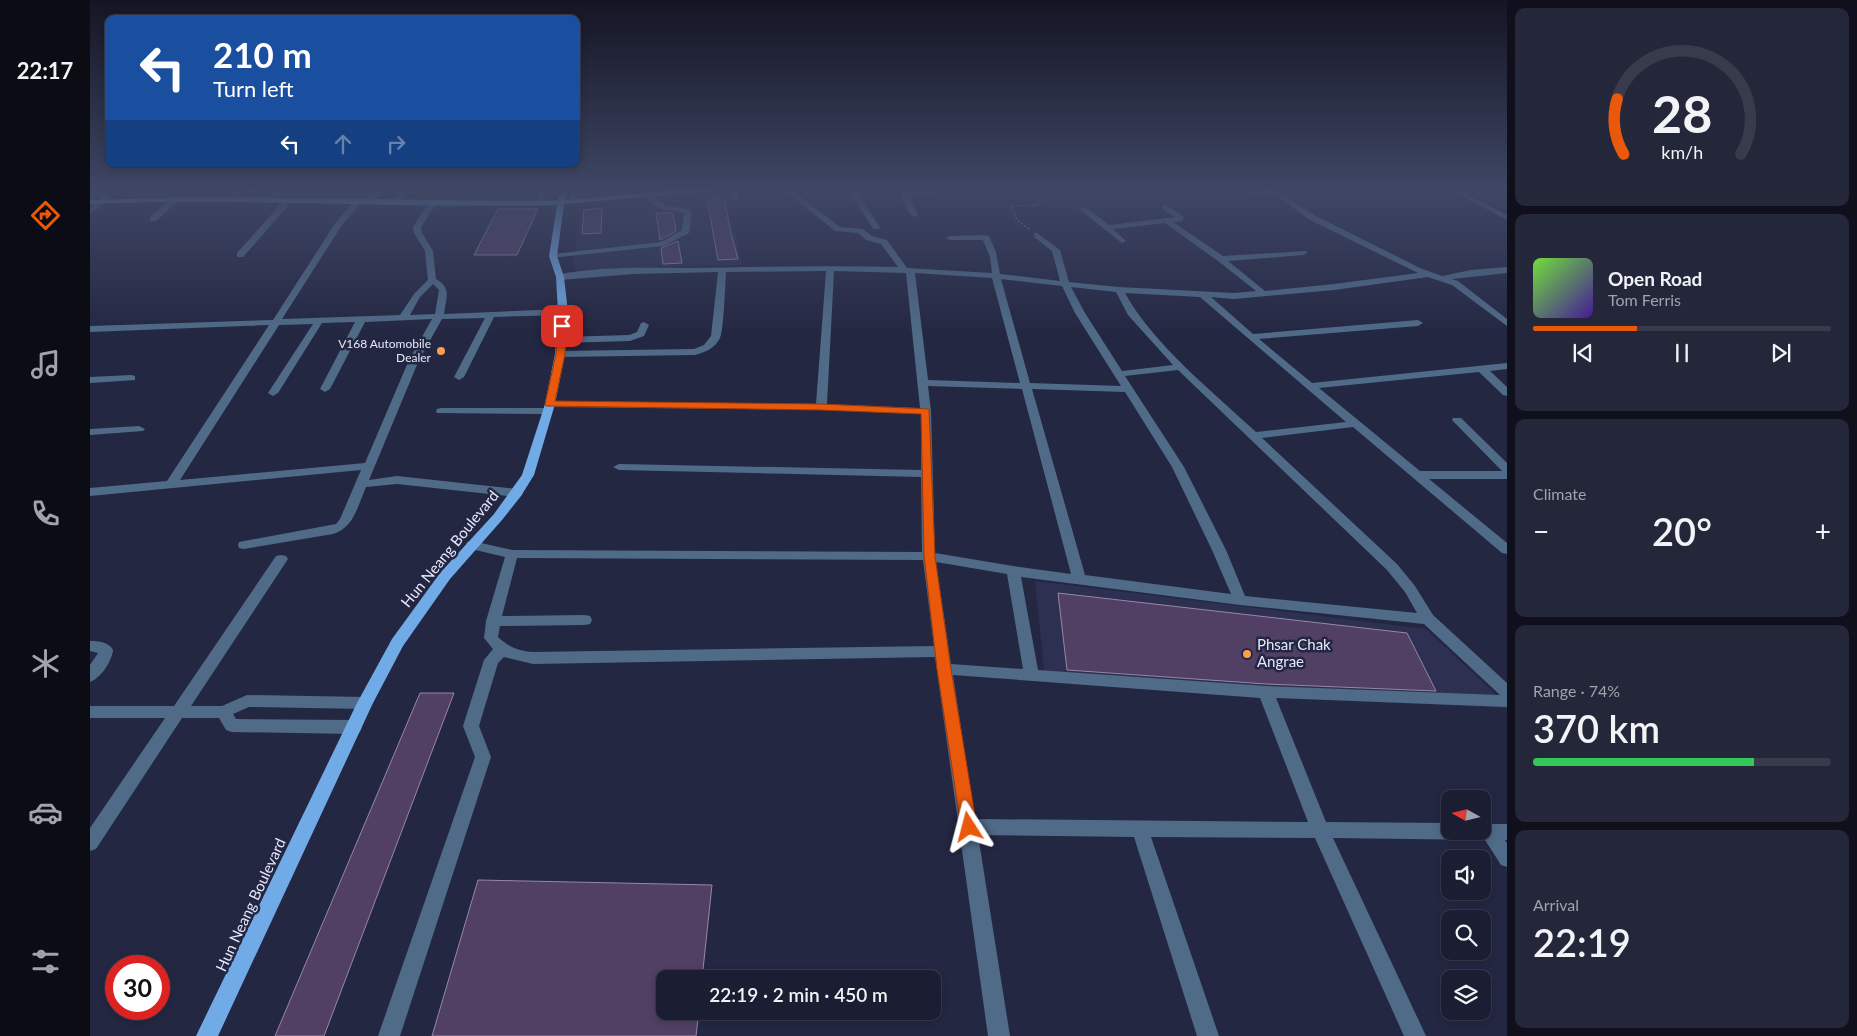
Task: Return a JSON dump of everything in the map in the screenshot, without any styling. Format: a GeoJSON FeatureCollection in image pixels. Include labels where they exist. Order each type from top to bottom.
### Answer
{"type":"FeatureCollection","features":[{"type":"Feature","properties":{"kind":"main road","name":"Hun Neang Boulevard"},"geometry":{"type":"LineString","coordinates":[[207,1036],[381,672],[406,630],[445,576],[517,493],[528,474],[549,408],[561,347],[563,312],[560,277],[553,256],[558,237]]}},
{"type":"Feature","properties":{"kind":"street"},"geometry":{"type":"LineString","coordinates":[[240,255],[256,237]]}},
{"type":"Feature","properties":{"kind":"street"},"geometry":{"type":"LineString","coordinates":[[172,483],[273,323],[330,237]]}},
{"type":"Feature","properties":{"kind":"street"},"geometry":{"type":"LineString","coordinates":[[403,318],[417,296],[432,280],[429,248],[421,237]]}},
{"type":"Feature","properties":{"kind":"street"},"geometry":{"type":"LineString","coordinates":[[553,256],[663,244],[676,237]]}},
{"type":"Feature","properties":{"kind":"street"},"geometry":{"type":"LineString","coordinates":[[868,237],[884,242],[907,270],[926,411],[930,556],[944,669],[999,1036]]}},
{"type":"Feature","properties":{"kind":"street"},"geometry":{"type":"LineString","coordinates":[[950,238],[959,237]]}},
{"type":"Feature","properties":{"kind":"street"},"geometry":{"type":"LineString","coordinates":[[984,237],[986,238],[996,264],[996,277],[1079,580]]}},
{"type":"Feature","properties":{"kind":"street"},"geometry":{"type":"LineString","coordinates":[[1040,237],[1056,250],[1066,285],[1080,313],[1178,467],[1219,550],[1240,600]]}},
{"type":"Feature","properties":{"kind":"street"},"geometry":{"type":"LineString","coordinates":[[1118,237],[1122,241]]}},
{"type":"Feature","properties":{"kind":"street"},"geometry":{"type":"LineString","coordinates":[[1189,237],[1263,293]]}},
{"type":"Feature","properties":{"kind":"street"},"geometry":{"type":"LineString","coordinates":[[1352,237],[1417,270],[1455,283],[1507,323]]}},
{"type":"Feature","properties":{"kind":"street"},"geometry":{"type":"LineString","coordinates":[[1221,260],[1303,253]]}},
{"type":"Feature","properties":{"kind":"street"},"geometry":{"type":"LineString","coordinates":[[821,407],[830,268]]}},
{"type":"Feature","properties":{"kind":"street"},"geometry":{"type":"LineString","coordinates":[[560,277],[582,274],[722,270],[830,268],[907,270],[972,273],[1119,290],[1234,296],[1403,279],[1430,274]]}},
{"type":"Feature","properties":{"kind":"street"},"geometry":{"type":"LineString","coordinates":[[561,347],[695,352],[704,350],[712,345],[716,336],[722,270]]}},
{"type":"Feature","properties":{"kind":"street"},"geometry":{"type":"LineString","coordinates":[[1443,278],[1470,273],[1507,270]]}},
{"type":"Feature","properties":{"kind":"street"},"geometry":{"type":"LineString","coordinates":[[244,545],[333,530],[340,527],[346,520],[414,360],[439,316],[443,290],[441,285],[432,280]]}},
{"type":"Feature","properties":{"kind":"street"},"geometry":{"type":"LineString","coordinates":[[1119,290],[1131,313],[1180,367],[1392,567],[1410,589],[1428,619],[1507,692]]}},
{"type":"Feature","properties":{"kind":"street"},"geometry":{"type":"LineString","coordinates":[[1203,295],[1354,424],[1507,550]]}},
{"type":"Feature","properties":{"kind":"street"},"geometry":{"type":"LineString","coordinates":[[90,329],[563,312]]}},
{"type":"Feature","properties":{"kind":"street"},"geometry":{"type":"LineString","coordinates":[[1496,314],[1507,314]]}},
{"type":"Feature","properties":{"kind":"street"},"geometry":{"type":"LineString","coordinates":[[459,377],[491,315]]}},
{"type":"Feature","properties":{"kind":"street"},"geometry":{"type":"LineString","coordinates":[[325,389],[361,320]]}},
{"type":"Feature","properties":{"kind":"street"},"geometry":{"type":"LineString","coordinates":[[273,393],[319,322]]}},
{"type":"Feature","properties":{"kind":"street"},"geometry":{"type":"LineString","coordinates":[[1251,337],[1418,323]]}},
{"type":"Feature","properties":{"kind":"street"},"geometry":{"type":"LineString","coordinates":[[561,347],[630,338],[641,334],[644,325]]}},
{"type":"Feature","properties":{"kind":"street"},"geometry":{"type":"LineString","coordinates":[[1309,386],[1507,366]]}},
{"type":"Feature","properties":{"kind":"street"},"geometry":{"type":"LineString","coordinates":[[1119,374],[1180,367]]}},
{"type":"Feature","properties":{"kind":"street"},"geometry":{"type":"LineString","coordinates":[[1481,368],[1507,393]]}},
{"type":"Feature","properties":{"kind":"street"},"geometry":{"type":"LineString","coordinates":[[90,380],[131,378]]}},
{"type":"Feature","properties":{"kind":"street"},"geometry":{"type":"LineString","coordinates":[[923,383],[1129,389]]}},
{"type":"Feature","properties":{"kind":"street"},"geometry":{"type":"LineString","coordinates":[[442,411],[549,408],[821,407],[926,411]]}},
{"type":"Feature","properties":{"kind":"street"},"geometry":{"type":"LineString","coordinates":[[1456,420],[1507,470]]}},
{"type":"Feature","properties":{"kind":"street"},"geometry":{"type":"LineString","coordinates":[[1254,436],[1354,424]]}},
{"type":"Feature","properties":{"kind":"street"},"geometry":{"type":"LineString","coordinates":[[90,432],[139,429]]}},
{"type":"Feature","properties":{"kind":"street"},"geometry":{"type":"LineString","coordinates":[[90,492],[368,466]]}},
{"type":"Feature","properties":{"kind":"street"},"geometry":{"type":"LineString","coordinates":[[619,467],[928,474]]}},
{"type":"Feature","properties":{"kind":"street"},"geometry":{"type":"LineString","coordinates":[[1416,474],[1507,475]]}},
{"type":"Feature","properties":{"kind":"street"},"geometry":{"type":"LineString","coordinates":[[360,484],[397,480],[517,493]]}},
{"type":"Feature","properties":{"kind":"street"},"geometry":{"type":"LineString","coordinates":[[1494,539],[1507,539]]}},
{"type":"Feature","properties":{"kind":"street"},"geometry":{"type":"LineString","coordinates":[[472,545],[512,554],[930,556],[1013,571],[1079,580],[1240,600],[1428,619]]}},
{"type":"Feature","properties":{"kind":"street"},"geometry":{"type":"LineString","coordinates":[[512,554],[493,621],[491,638],[502,650],[516,656],[533,658],[942,651]]}},
{"type":"Feature","properties":{"kind":"street"},"geometry":{"type":"LineString","coordinates":[[90,842],[281,559]]}},
{"type":"Feature","properties":{"kind":"street"},"geometry":{"type":"LineString","coordinates":[[1013,571],[1031,674]]}},
{"type":"Feature","properties":{"kind":"street"},"geometry":{"type":"LineString","coordinates":[[493,621],[585,620]]}},
{"type":"Feature","properties":{"kind":"street"},"geometry":{"type":"LineString","coordinates":[[90,646],[106,650],[105,657],[90,676]]}},
{"type":"Feature","properties":{"kind":"street"},"geometry":{"type":"LineString","coordinates":[[389,1036],[482,757],[471,726],[491,660],[502,650]]}},
{"type":"Feature","properties":{"kind":"street"},"geometry":{"type":"LineString","coordinates":[[944,669],[1266,692],[1507,701]]}},
{"type":"Feature","properties":{"kind":"street"},"geometry":{"type":"LineString","coordinates":[[1266,692],[1320,830],[1415,1036]]}},
{"type":"Feature","properties":{"kind":"street"},"geometry":{"type":"LineString","coordinates":[[90,712],[223,712],[247,701],[365,703]]}},
{"type":"Feature","properties":{"kind":"street"},"geometry":{"type":"LineString","coordinates":[[223,712],[232,725],[354,727]]}},
{"type":"Feature","properties":{"kind":"street"},"geometry":{"type":"LineString","coordinates":[[969,827],[1499,832],[1507,859]]}},
{"type":"Feature","properties":{"kind":"street"},"geometry":{"type":"LineString","coordinates":[[1140,829],[1208,1036]]}},
{"type":"Feature","properties":{"kind":"shaded area"},"geometry":{"type":"Polygon","coordinates":[[[576,237],[736,237],[742,265],[576,270],[573,264],[576,237]]]}},
{"type":"Feature","properties":{"kind":"shaded area","name":"Phsar Chak Angrae"},"geometry":{"type":"Polygon","coordinates":[[[1035,581],[1426,629],[1507,705],[1507,708],[1268,697],[1045,679],[1035,581]]]}},
{"type":"Feature","properties":{"kind":"building"},"geometry":{"type":"Polygon","coordinates":[[[483,237],[525,237],[517,255],[474,255],[483,237]]]}},
{"type":"Feature","properties":{"kind":"building"},"geometry":{"type":"Polygon","coordinates":[[[714,237],[732,237],[738,259],[718,260],[714,237]]]}},
{"type":"Feature","properties":{"kind":"building"},"geometry":{"type":"Polygon","coordinates":[[[678,241],[682,263],[663,264],[661,248],[678,241]]]}},
{"type":"Feature","properties":{"kind":"building","name":"Phsar Chak Angrae"},"geometry":{"type":"Polygon","coordinates":[[[1058,593],[1407,633],[1436,691],[1266,684],[1067,670],[1058,593]]]}},
{"type":"Feature","properties":{"kind":"building"},"geometry":{"type":"Polygon","coordinates":[[[420,693],[454,693],[324,1036],[275,1036],[420,693]]]}},
{"type":"Feature","properties":{"kind":"building"},"geometry":{"type":"Polygon","coordinates":[[[478,880],[712,885],[703,970],[656,970],[656,1020],[698,1020],[696,1036],[432,1036],[478,880]]]}},
{"type":"Feature","properties":{"kind":"place","name":"V168 Automobile Dealer"},"geometry":{"type":"Point","coordinates":[441,351]}},
{"type":"Feature","properties":{"kind":"place","name":"Phsar Chak Angrae"},"geometry":{"type":"Point","coordinates":[1247,654]}},
{"type":"Feature","properties":{"kind":"route"},"geometry":{"type":"LineString","coordinates":[[562,326],[556,381],[550,404],[821,407],[926,411],[930,556],[944,669],[969,827]]}}]}
